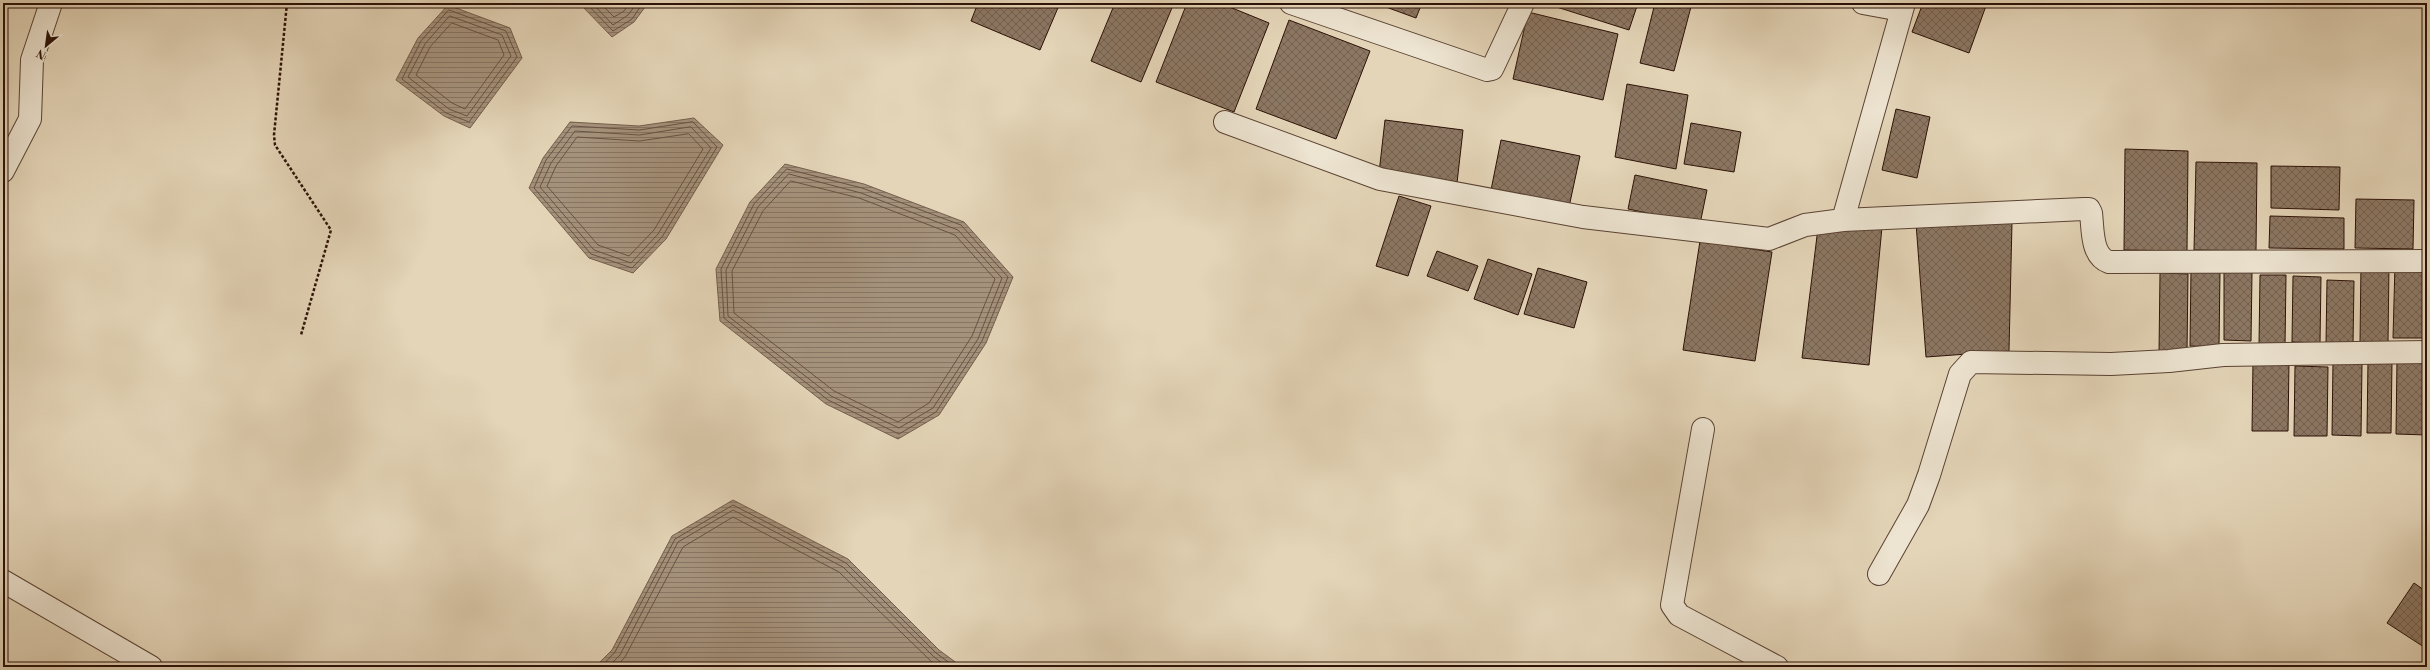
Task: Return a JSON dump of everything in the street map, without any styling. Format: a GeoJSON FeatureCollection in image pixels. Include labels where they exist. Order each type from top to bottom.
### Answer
{"type":"FeatureCollection","features":[{"type":"Feature","properties":{"kind":"street"},"geometry":{"type":"LineString","coordinates":[[3,171],[30,119],[32,60],[51,3]]}},
{"type":"Feature","properties":{"kind":"street"},"geometry":{"type":"LineString","coordinates":[[1291,3],[1487,70],[1492,69],[1523,3]]}},
{"type":"Feature","properties":{"kind":"street"},"geometry":{"type":"LineString","coordinates":[[1843,220],[1903,7],[1863,3]]}},
{"type":"Feature","properties":{"kind":"street"},"geometry":{"type":"LineString","coordinates":[[1225,122],[1380,179],[1583,217],[1769,239],[1805,225],[1843,220],[2089,209],[2091,213],[2097,252],[2102,260],[2109,262],[2427,261]]}},
{"type":"Feature","properties":{"kind":"street"},"geometry":{"type":"LineString","coordinates":[[1879,574],[1918,505],[1929,475],[1960,374],[1971,362],[2111,364],[2169,361],[2223,354],[2427,352]]}},
{"type":"Feature","properties":{"kind":"street"},"geometry":{"type":"LineString","coordinates":[[1703,429],[1672,605],[1679,615],[1777,667]]}},
{"type":"Feature","properties":{"kind":"street"},"geometry":{"type":"LineString","coordinates":[[3,581],[151,667]]}},
{"type":"Feature","properties":{"kind":"path"},"geometry":{"type":"LineString","coordinates":[[287,3],[274,135],[275,145],[331,230],[301,335]]}},
{"type":"Feature","properties":{"kind":"water"},"geometry":{"type":"Polygon","coordinates":[[[582,3],[648,3],[634,22],[612,37],[582,6],[582,3]]]}},
{"type":"Feature","properties":{"kind":"water"},"geometry":{"type":"Polygon","coordinates":[[[448,5],[510,28],[522,58],[470,128],[444,116],[396,80],[418,38],[448,5]]]}},
{"type":"Feature","properties":{"kind":"water"},"geometry":{"type":"Polygon","coordinates":[[[694,118],[723,145],[666,239],[633,273],[589,258],[529,188],[543,158],[570,122],[639,126],[694,118]]]}},
{"type":"Feature","properties":{"kind":"water"},"geometry":{"type":"Polygon","coordinates":[[[785,164],[864,184],[964,222],[1013,277],[986,343],[939,415],[898,439],[826,404],[720,321],[716,269],[750,202],[785,164]]]}},
{"type":"Feature","properties":{"kind":"water"},"geometry":{"type":"Polygon","coordinates":[[[733,500],[848,559],[939,650],[962,667],[595,667],[612,650],[672,536],[733,500]]]}},
{"type":"Feature","properties":{"kind":"building"},"geometry":{"type":"Polygon","coordinates":[[[978,3],[1060,3],[1040,50],[971,21],[978,3]]]}},
{"type":"Feature","properties":{"kind":"building"},"geometry":{"type":"Polygon","coordinates":[[[1115,3],[1174,3],[1141,82],[1091,61],[1115,3]]]}},
{"type":"Feature","properties":{"kind":"building"},"geometry":{"type":"Polygon","coordinates":[[[1187,3],[1220,3],[1269,23],[1234,112],[1156,82],[1187,3]]]}},
{"type":"Feature","properties":{"kind":"building"},"geometry":{"type":"Polygon","coordinates":[[[1375,3],[1422,3],[1416,18],[1375,3]]]}},
{"type":"Feature","properties":{"kind":"building"},"geometry":{"type":"Polygon","coordinates":[[[1544,3],[1638,3],[1629,30],[1544,3]]]}},
{"type":"Feature","properties":{"kind":"building"},"geometry":{"type":"Polygon","coordinates":[[[1655,3],[1692,3],[1674,71],[1640,63],[1655,3]]]}},
{"type":"Feature","properties":{"kind":"building"},"geometry":{"type":"Polygon","coordinates":[[[1923,3],[1987,3],[1969,53],[1912,32],[1923,3]]]}},
{"type":"Feature","properties":{"kind":"building"},"geometry":{"type":"Polygon","coordinates":[[[1528,12],[1618,34],[1603,100],[1513,79],[1528,12]]]}},
{"type":"Feature","properties":{"kind":"building"},"geometry":{"type":"Polygon","coordinates":[[[1289,20],[1370,51],[1336,139],[1256,109],[1289,20]]]}},
{"type":"Feature","properties":{"kind":"building"},"geometry":{"type":"Polygon","coordinates":[[[1627,84],[1688,95],[1676,169],[1615,157],[1627,84]]]}},
{"type":"Feature","properties":{"kind":"building"},"geometry":{"type":"Polygon","coordinates":[[[1896,109],[1930,117],[1917,178],[1882,170],[1896,109]]]}},
{"type":"Feature","properties":{"kind":"building"},"geometry":{"type":"Polygon","coordinates":[[[1385,120],[1463,130],[1457,183],[1379,173],[1385,120]]]}},
{"type":"Feature","properties":{"kind":"building"},"geometry":{"type":"Polygon","coordinates":[[[1691,123],[1741,132],[1734,172],[1684,164],[1691,123]]]}},
{"type":"Feature","properties":{"kind":"building"},"geometry":{"type":"Polygon","coordinates":[[[1501,140],[1580,156],[1569,207],[1491,190],[1501,140]]]}},
{"type":"Feature","properties":{"kind":"building"},"geometry":{"type":"Polygon","coordinates":[[[2125,149],[2188,151],[2187,251],[2124,250],[2125,149]]]}},
{"type":"Feature","properties":{"kind":"building"},"geometry":{"type":"Polygon","coordinates":[[[2196,162],[2257,163],[2256,251],[2194,250],[2196,162]]]}},
{"type":"Feature","properties":{"kind":"building"},"geometry":{"type":"Polygon","coordinates":[[[2271,166],[2340,167],[2339,210],[2271,208],[2271,166]]]}},
{"type":"Feature","properties":{"kind":"building"},"geometry":{"type":"Polygon","coordinates":[[[1635,175],[1707,190],[1700,224],[1628,209],[1635,175]]]}},
{"type":"Feature","properties":{"kind":"building"},"geometry":{"type":"Polygon","coordinates":[[[1399,196],[1431,206],[1408,276],[1376,266],[1399,196]]]}},
{"type":"Feature","properties":{"kind":"building"},"geometry":{"type":"Polygon","coordinates":[[[2356,199],[2414,200],[2413,249],[2355,248],[2356,199]]]}},
{"type":"Feature","properties":{"kind":"building"},"geometry":{"type":"Polygon","coordinates":[[[2270,216],[2344,218],[2344,249],[2269,248],[2270,216]]]}},
{"type":"Feature","properties":{"kind":"building"},"geometry":{"type":"Polygon","coordinates":[[[2012,222],[2009,351],[1926,357],[1916,223],[2012,222]]]}},
{"type":"Feature","properties":{"kind":"building"},"geometry":{"type":"Polygon","coordinates":[[[1882,227],[1869,365],[1802,358],[1818,228],[1882,227]]]}},
{"type":"Feature","properties":{"kind":"building"},"geometry":{"type":"Polygon","coordinates":[[[1700,241],[1772,252],[1755,361],[1683,350],[1700,241]]]}},
{"type":"Feature","properties":{"kind":"building"},"geometry":{"type":"Polygon","coordinates":[[[1437,251],[1478,266],[1468,291],[1427,276],[1437,251]]]}},
{"type":"Feature","properties":{"kind":"building"},"geometry":{"type":"Polygon","coordinates":[[[1488,259],[1532,274],[1518,315],[1474,299],[1488,259]]]}},
{"type":"Feature","properties":{"kind":"building"},"geometry":{"type":"Polygon","coordinates":[[[2361,264],[2389,264],[2388,343],[2360,342],[2361,264]]]}},
{"type":"Feature","properties":{"kind":"building"},"geometry":{"type":"Polygon","coordinates":[[[2395,264],[2427,264],[2427,338],[2393,338],[2395,264]]]}},
{"type":"Feature","properties":{"kind":"building"},"geometry":{"type":"Polygon","coordinates":[[[1538,268],[1587,282],[1574,328],[1524,314],[1538,268]]]}},
{"type":"Feature","properties":{"kind":"building"},"geometry":{"type":"Polygon","coordinates":[[[2191,270],[2220,271],[2219,347],[2190,346],[2191,270]]]}},
{"type":"Feature","properties":{"kind":"building"},"geometry":{"type":"Polygon","coordinates":[[[2224,272],[2252,272],[2251,341],[2224,340],[2224,272]]]}},
{"type":"Feature","properties":{"kind":"building"},"geometry":{"type":"Polygon","coordinates":[[[2160,273],[2188,274],[2187,353],[2159,353],[2160,273]]]}},
{"type":"Feature","properties":{"kind":"building"},"geometry":{"type":"Polygon","coordinates":[[[2260,275],[2286,275],[2285,346],[2259,345],[2260,275]]]}},
{"type":"Feature","properties":{"kind":"building"},"geometry":{"type":"Polygon","coordinates":[[[2293,276],[2321,277],[2320,343],[2292,342],[2293,276]]]}},
{"type":"Feature","properties":{"kind":"building"},"geometry":{"type":"Polygon","coordinates":[[[2327,280],[2354,281],[2353,345],[2326,344],[2327,280]]]}},
{"type":"Feature","properties":{"kind":"building"},"geometry":{"type":"Polygon","coordinates":[[[2397,360],[2427,361],[2427,435],[2396,434],[2397,360]]]}},
{"type":"Feature","properties":{"kind":"building"},"geometry":{"type":"Polygon","coordinates":[[[2253,361],[2289,361],[2288,431],[2252,431],[2253,361]]]}},
{"type":"Feature","properties":{"kind":"building"},"geometry":{"type":"Polygon","coordinates":[[[2368,361],[2392,361],[2391,433],[2367,433],[2368,361]]]}},
{"type":"Feature","properties":{"kind":"building"},"geometry":{"type":"Polygon","coordinates":[[[2333,362],[2362,363],[2361,436],[2332,435],[2333,362]]]}},
{"type":"Feature","properties":{"kind":"building"},"geometry":{"type":"Polygon","coordinates":[[[2295,366],[2328,367],[2327,436],[2294,436],[2295,366]]]}},
{"type":"Feature","properties":{"kind":"building"},"geometry":{"type":"Polygon","coordinates":[[[2414,583],[2427,592],[2427,649],[2387,623],[2414,583]]]}}]}
